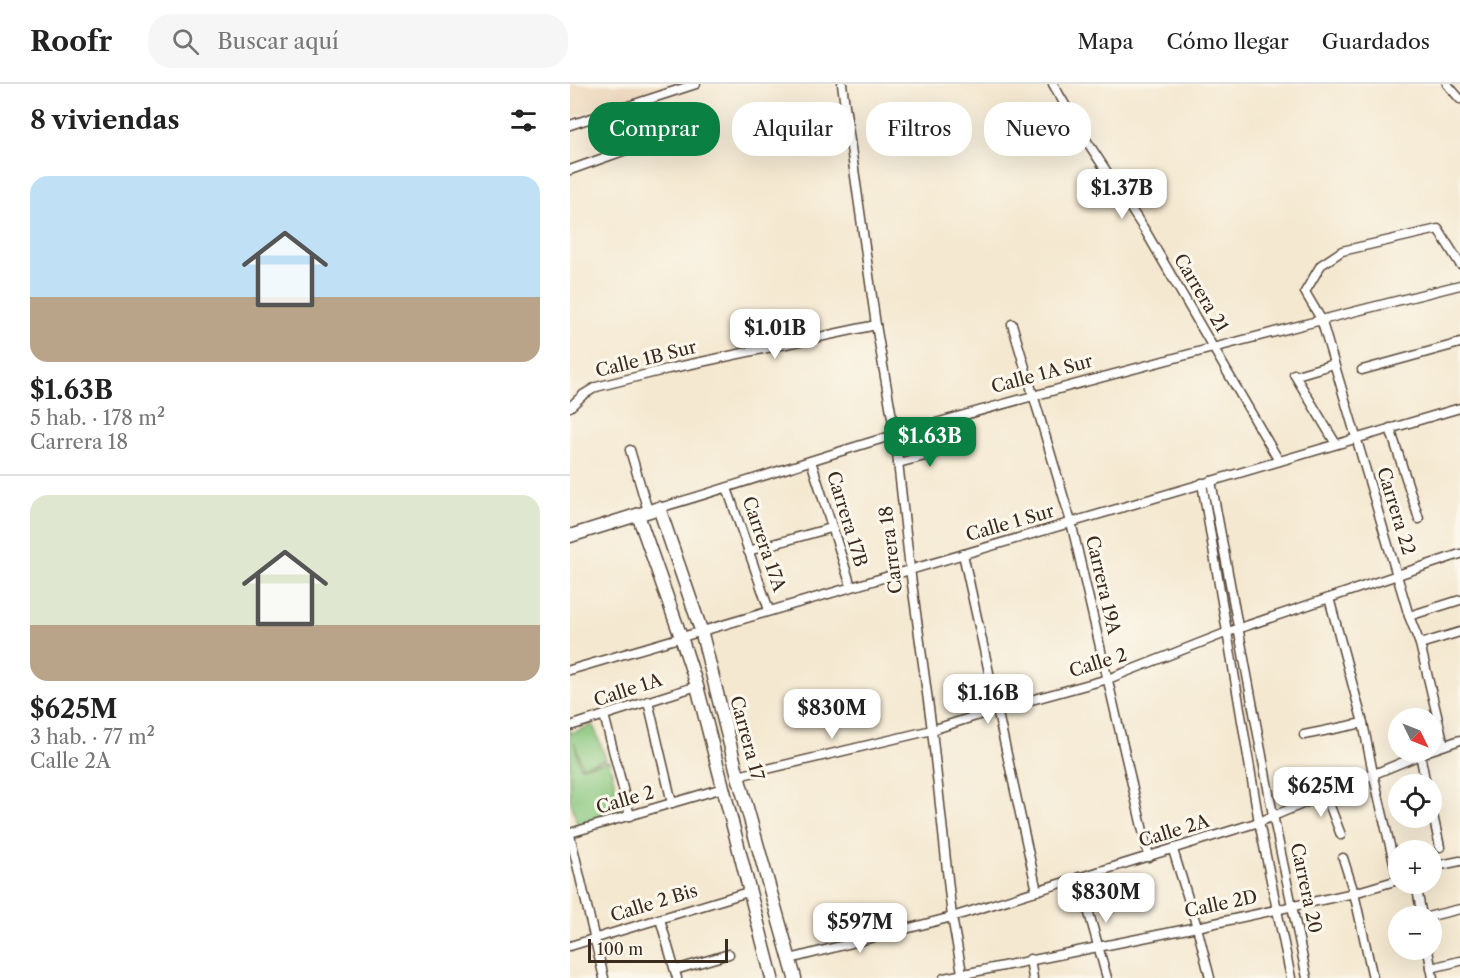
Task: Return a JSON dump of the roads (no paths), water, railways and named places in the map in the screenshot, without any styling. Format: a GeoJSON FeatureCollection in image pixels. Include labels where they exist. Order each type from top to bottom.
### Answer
{"type":"FeatureCollection","features":[{"type":"Feature","properties":{"kind":"street"},"geometry":{"type":"LineString","coordinates":[[570,125],[696,84]]}},
{"type":"Feature","properties":{"kind":"street","name":"Carrera 18"},"geometry":{"type":"LineString","coordinates":[[842,84],[876,325],[895,435],[932,730],[952,917],[963,976]]}},
{"type":"Feature","properties":{"kind":"street","name":"Carrera 21"},"geometry":{"type":"LineString","coordinates":[[1053,84],[1079,129],[1146,232],[1279,461]]}},
{"type":"Feature","properties":{"kind":"street"},"geometry":{"type":"LineString","coordinates":[[1447,84],[1460,99]]}},
{"type":"Feature","properties":{"kind":"street"},"geometry":{"type":"LineString","coordinates":[[570,170],[609,156]]}},
{"type":"Feature","properties":{"kind":"street","name":"Carrera 22"},"geometry":{"type":"LineString","coordinates":[[1443,745],[1420,644],[1409,616],[1322,319],[1305,292],[1321,265],[1342,251],[1438,229],[1460,264]]}},
{"type":"Feature","properties":{"kind":"street","name":"Calle 1A Sur"},"geometry":{"type":"LineString","coordinates":[[570,536],[895,435],[1034,395],[1213,346],[1460,285]]}},
{"type":"Feature","properties":{"kind":"street","name":"Carrera 19A"},"geometry":{"type":"LineString","coordinates":[[1012,324],[1071,522],[1149,857]]}},
{"type":"Feature","properties":{"kind":"street","name":"Calle 1B Sur"},"geometry":{"type":"LineString","coordinates":[[570,407],[583,395],[597,387],[668,369],[876,325]]}},
{"type":"Feature","properties":{"kind":"street"},"geometry":{"type":"LineString","coordinates":[[1362,370],[1460,343]]}},
{"type":"Feature","properties":{"kind":"street"},"geometry":{"type":"LineString","coordinates":[[1334,364],[1297,374],[1336,444]]}},
{"type":"Feature","properties":{"kind":"street","name":"Calle 1 Sur"},"geometry":{"type":"LineString","coordinates":[[570,670],[1460,408]]}},
{"type":"Feature","properties":{"kind":"street"},"geometry":{"type":"LineString","coordinates":[[1390,428],[1419,519]]}},
{"type":"Feature","properties":{"kind":"street"},"geometry":{"type":"LineString","coordinates":[[898,463],[956,448]]}},
{"type":"Feature","properties":{"kind":"street"},"geometry":{"type":"LineString","coordinates":[[630,450],[648,512]]}},
{"type":"Feature","properties":{"kind":"street","name":"Carrera 17B"},"geometry":{"type":"LineString","coordinates":[[811,461],[850,586]]}},
{"type":"Feature","properties":{"kind":"street","name":"Carrera 20"},"geometry":{"type":"LineString","coordinates":[[1206,482],[1238,628],[1307,978]]}},
{"type":"Feature","properties":{"kind":"street","name":"Carrera 20"},"geometry":{"type":"LineString","coordinates":[[1206,482],[1259,822],[1291,978]]}},
{"type":"Feature","properties":{"kind":"street","name":"Carrera 17A"},"geometry":{"type":"LineString","coordinates":[[727,488],[769,610]]}},
{"type":"Feature","properties":{"kind":"street","name":"Carrera 17"},"geometry":{"type":"LineString","coordinates":[[648,512],[701,630],[738,776],[795,978]]}},
{"type":"Feature","properties":{"kind":"street","name":"Carrera 17"},"geometry":{"type":"LineString","coordinates":[[648,512],[681,637],[697,686],[772,978]]}},
{"type":"Feature","properties":{"kind":"street"},"geometry":{"type":"LineString","coordinates":[[748,551],[831,528]]}},
{"type":"Feature","properties":{"kind":"street"},"geometry":{"type":"LineString","coordinates":[[963,554],[1037,891]]}},
{"type":"Feature","properties":{"kind":"street","name":"Calle 2"},"geometry":{"type":"LineString","coordinates":[[738,776],[932,730],[998,709],[1108,679],[1238,628],[1460,554]]}},
{"type":"Feature","properties":{"kind":"street"},"geometry":{"type":"LineString","coordinates":[[1329,598],[1363,723],[1388,840]]}},
{"type":"Feature","properties":{"kind":"street"},"geometry":{"type":"LineString","coordinates":[[1409,616],[1460,600]]}},
{"type":"Feature","properties":{"kind":"street"},"geometry":{"type":"LineString","coordinates":[[1420,644],[1460,632]]}},
{"type":"Feature","properties":{"kind":"street","name":"Calle 1A"},"geometry":{"type":"LineString","coordinates":[[570,726],[697,686]]}},
{"type":"Feature","properties":{"kind":"street"},"geometry":{"type":"LineString","coordinates":[[648,701],[672,803]]}},
{"type":"Feature","properties":{"kind":"street"},"geometry":{"type":"LineString","coordinates":[[604,715],[630,816]]}},
{"type":"Feature","properties":{"kind":"street"},"geometry":{"type":"LineString","coordinates":[[1304,735],[1363,723]]}},
{"type":"Feature","properties":{"kind":"street"},"geometry":{"type":"LineString","coordinates":[[1443,745],[1460,740]]}},
{"type":"Feature","properties":{"kind":"street","name":"Calle 2A"},"geometry":{"type":"LineString","coordinates":[[790,959],[952,917],[1259,822],[1400,762]]}},
{"type":"Feature","properties":{"kind":"street","name":"Calle 2"},"geometry":{"type":"LineString","coordinates":[[570,834],[723,788]]}},
{"type":"Feature","properties":{"kind":"street"},"geometry":{"type":"LineString","coordinates":[[1326,793],[1341,835]]}},
{"type":"Feature","properties":{"kind":"street"},"geometry":{"type":"LineString","coordinates":[[570,834],[604,978]]}},
{"type":"Feature","properties":{"kind":"street"},"geometry":{"type":"LineString","coordinates":[[1173,849],[1210,978]]}},
{"type":"Feature","properties":{"kind":"street"},"geometry":{"type":"LineString","coordinates":[[1343,858],[1354,893],[1373,978]]}},
{"type":"Feature","properties":{"kind":"street"},"geometry":{"type":"LineString","coordinates":[[1442,865],[1460,861]]}},
{"type":"Feature","properties":{"kind":"street"},"geometry":{"type":"LineString","coordinates":[[1079,877],[1107,978]]}},
{"type":"Feature","properties":{"kind":"street","name":"Calle 2D"},"geometry":{"type":"LineString","coordinates":[[944,978],[963,976],[1098,945],[1197,927],[1354,893],[1388,883]]}},
{"type":"Feature","properties":{"kind":"street","name":"Calle 2 Bis"},"geometry":{"type":"LineString","coordinates":[[570,946],[748,891]]}},
{"type":"Feature","properties":{"kind":"street"},"geometry":{"type":"LineString","coordinates":[[1442,913],[1460,909]]}},
{"type":"Feature","properties":{"kind":"street"},"geometry":{"type":"LineString","coordinates":[[660,919],[676,974],[729,954]]}},
{"type":"Feature","properties":{"kind":"street"},"geometry":{"type":"LineString","coordinates":[[1030,959],[1033,978]]}},
{"type":"Feature","properties":{"kind":"street"},"geometry":{"type":"LineString","coordinates":[[1430,960],[1433,978]]}},
{"type":"Feature","properties":{"kind":"street"},"geometry":{"type":"LineString","coordinates":[[1431,968],[1460,962]]}}]}
